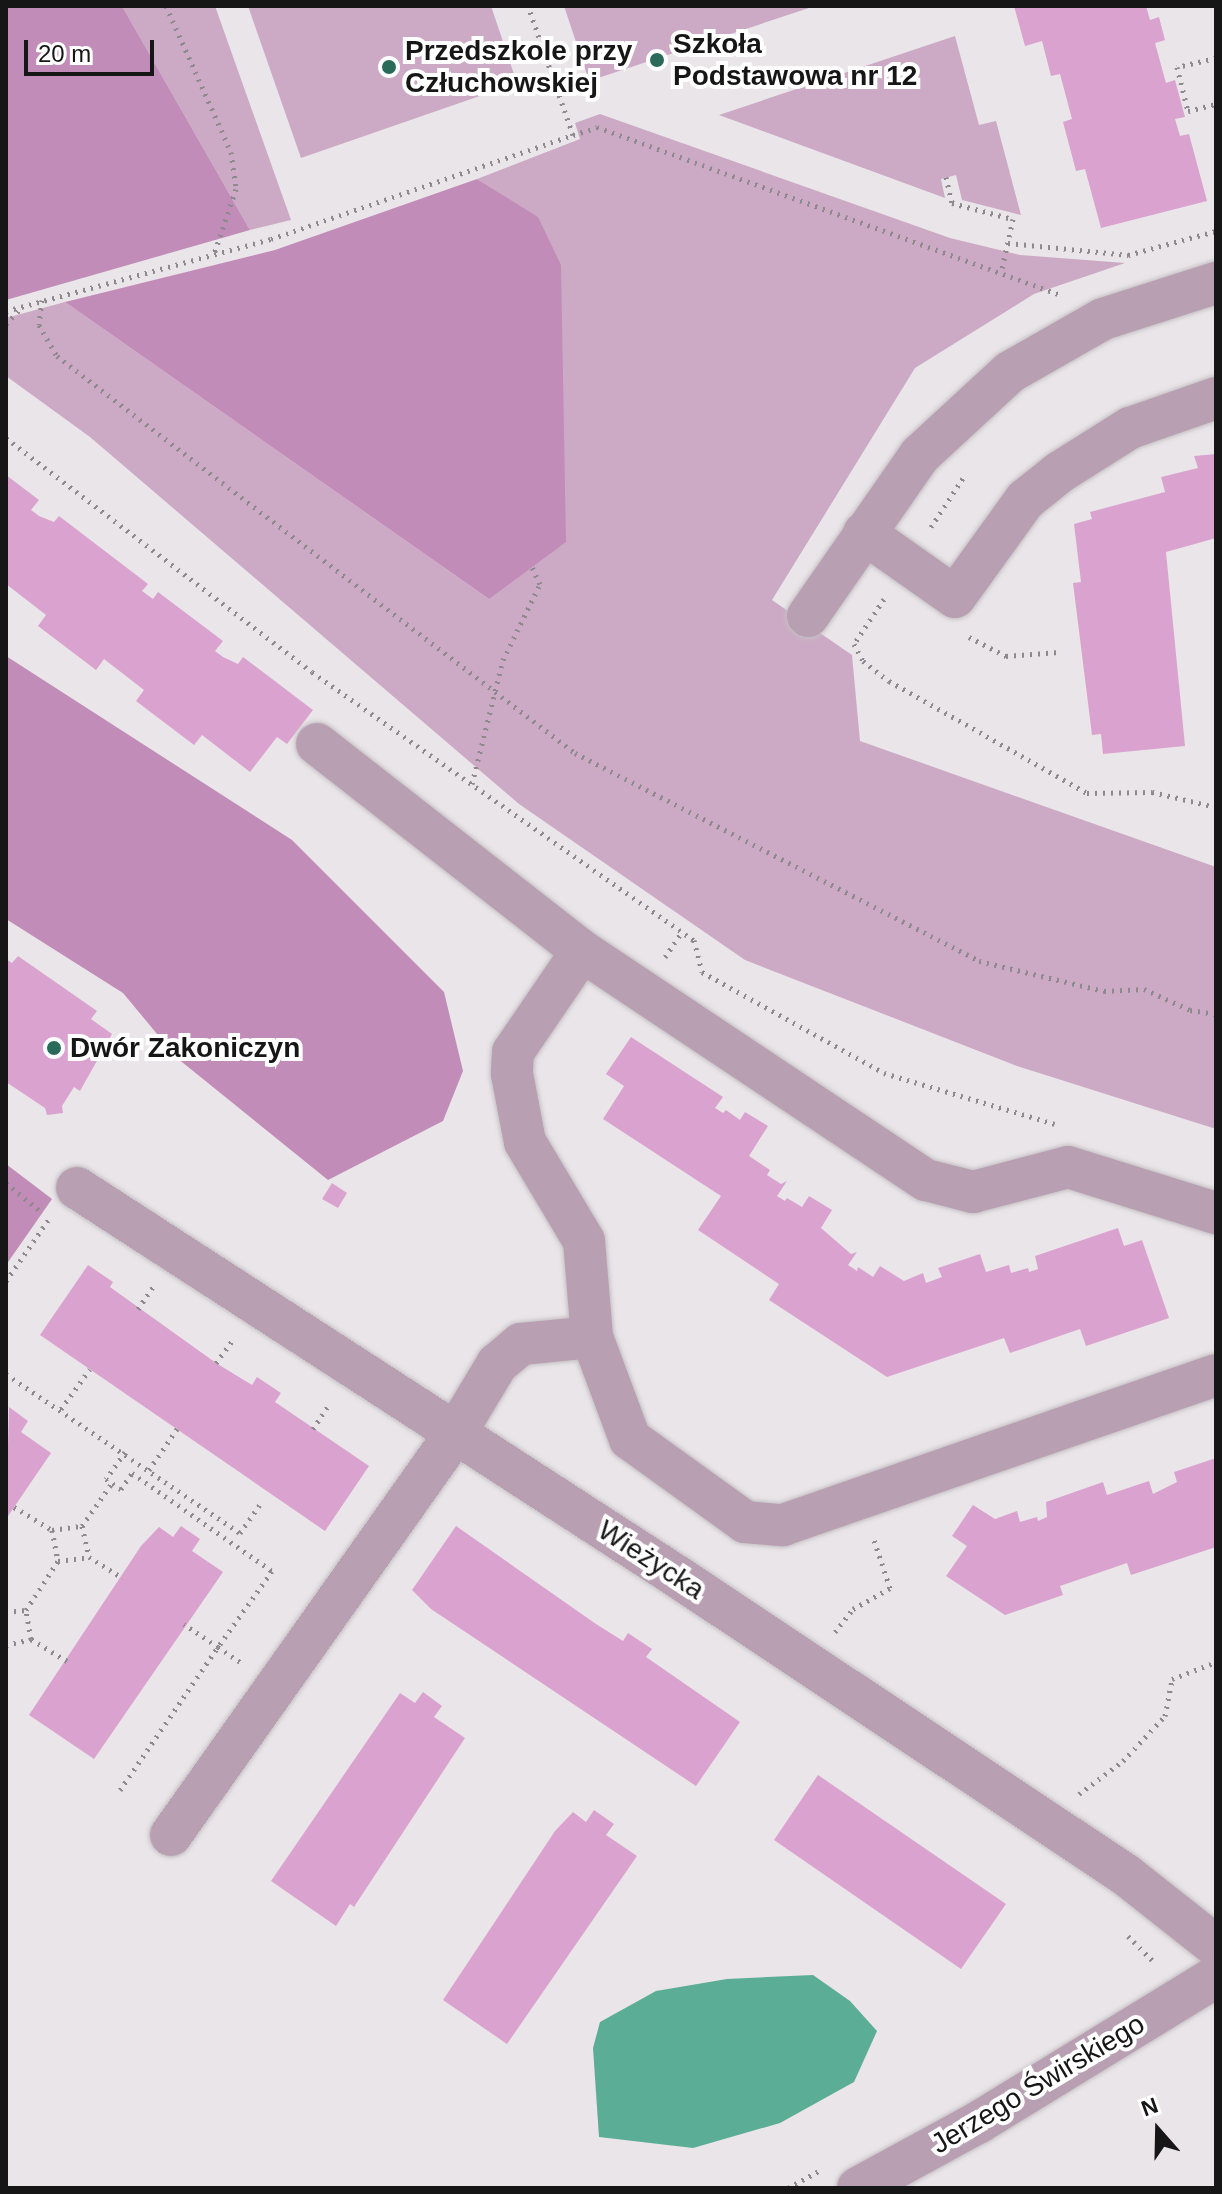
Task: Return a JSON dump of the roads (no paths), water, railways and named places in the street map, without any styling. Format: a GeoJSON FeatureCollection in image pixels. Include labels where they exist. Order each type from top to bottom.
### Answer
{"type":"FeatureCollection","features":[{"type":"Feature","properties":{"kind":"street"},"geometry":{"type":"LineString","coordinates":[[808,616],[920,455],[1010,372],[1103,319],[1216,283]]}},
{"type":"Feature","properties":{"kind":"street"},"geometry":{"type":"LineString","coordinates":[[864,533],[955,597],[1025,500],[1060,472],[1130,428],[1216,398]]}},
{"type":"Feature","properties":{"kind":"street"},"geometry":{"type":"LineString","coordinates":[[317,744],[582,951],[926,1180],[973,1192],[1068,1167],[1216,1213]]}},
{"type":"Feature","properties":{"kind":"street"},"geometry":{"type":"LineString","coordinates":[[582,951],[534,1016],[513,1052],[512,1074],[525,1142],[584,1241],[592,1337],[630,1439],[745,1522],[783,1525],[1216,1375]]}},
{"type":"Feature","properties":{"kind":"street","name":"Wieżycka"},"geometry":{"type":"LineString","coordinates":[[77,1188],[1116,1868],[1216,1946]]}},
{"type":"Feature","properties":{"kind":"street"},"geometry":{"type":"LineString","coordinates":[[171,1835],[455,1434],[497,1364],[521,1344],[592,1337]]}},
{"type":"Feature","properties":{"kind":"street","name":"Jerzego Świrskiego"},"geometry":{"type":"LineString","coordinates":[[858,2188],[979,2122],[1216,1977]]}},
{"type":"Feature","properties":{"kind":"place","name":"Szkoła Podstawowa nr 12"},"geometry":{"type":"Point","coordinates":[657,60]}},
{"type":"Feature","properties":{"kind":"place","name":"Przedszkole przy Człuchowskiej"},"geometry":{"type":"Point","coordinates":[389,67]}},
{"type":"Feature","properties":{"kind":"place","name":"Dwór Zakoniczyn"},"geometry":{"type":"Point","coordinates":[54,1048]}}]}
